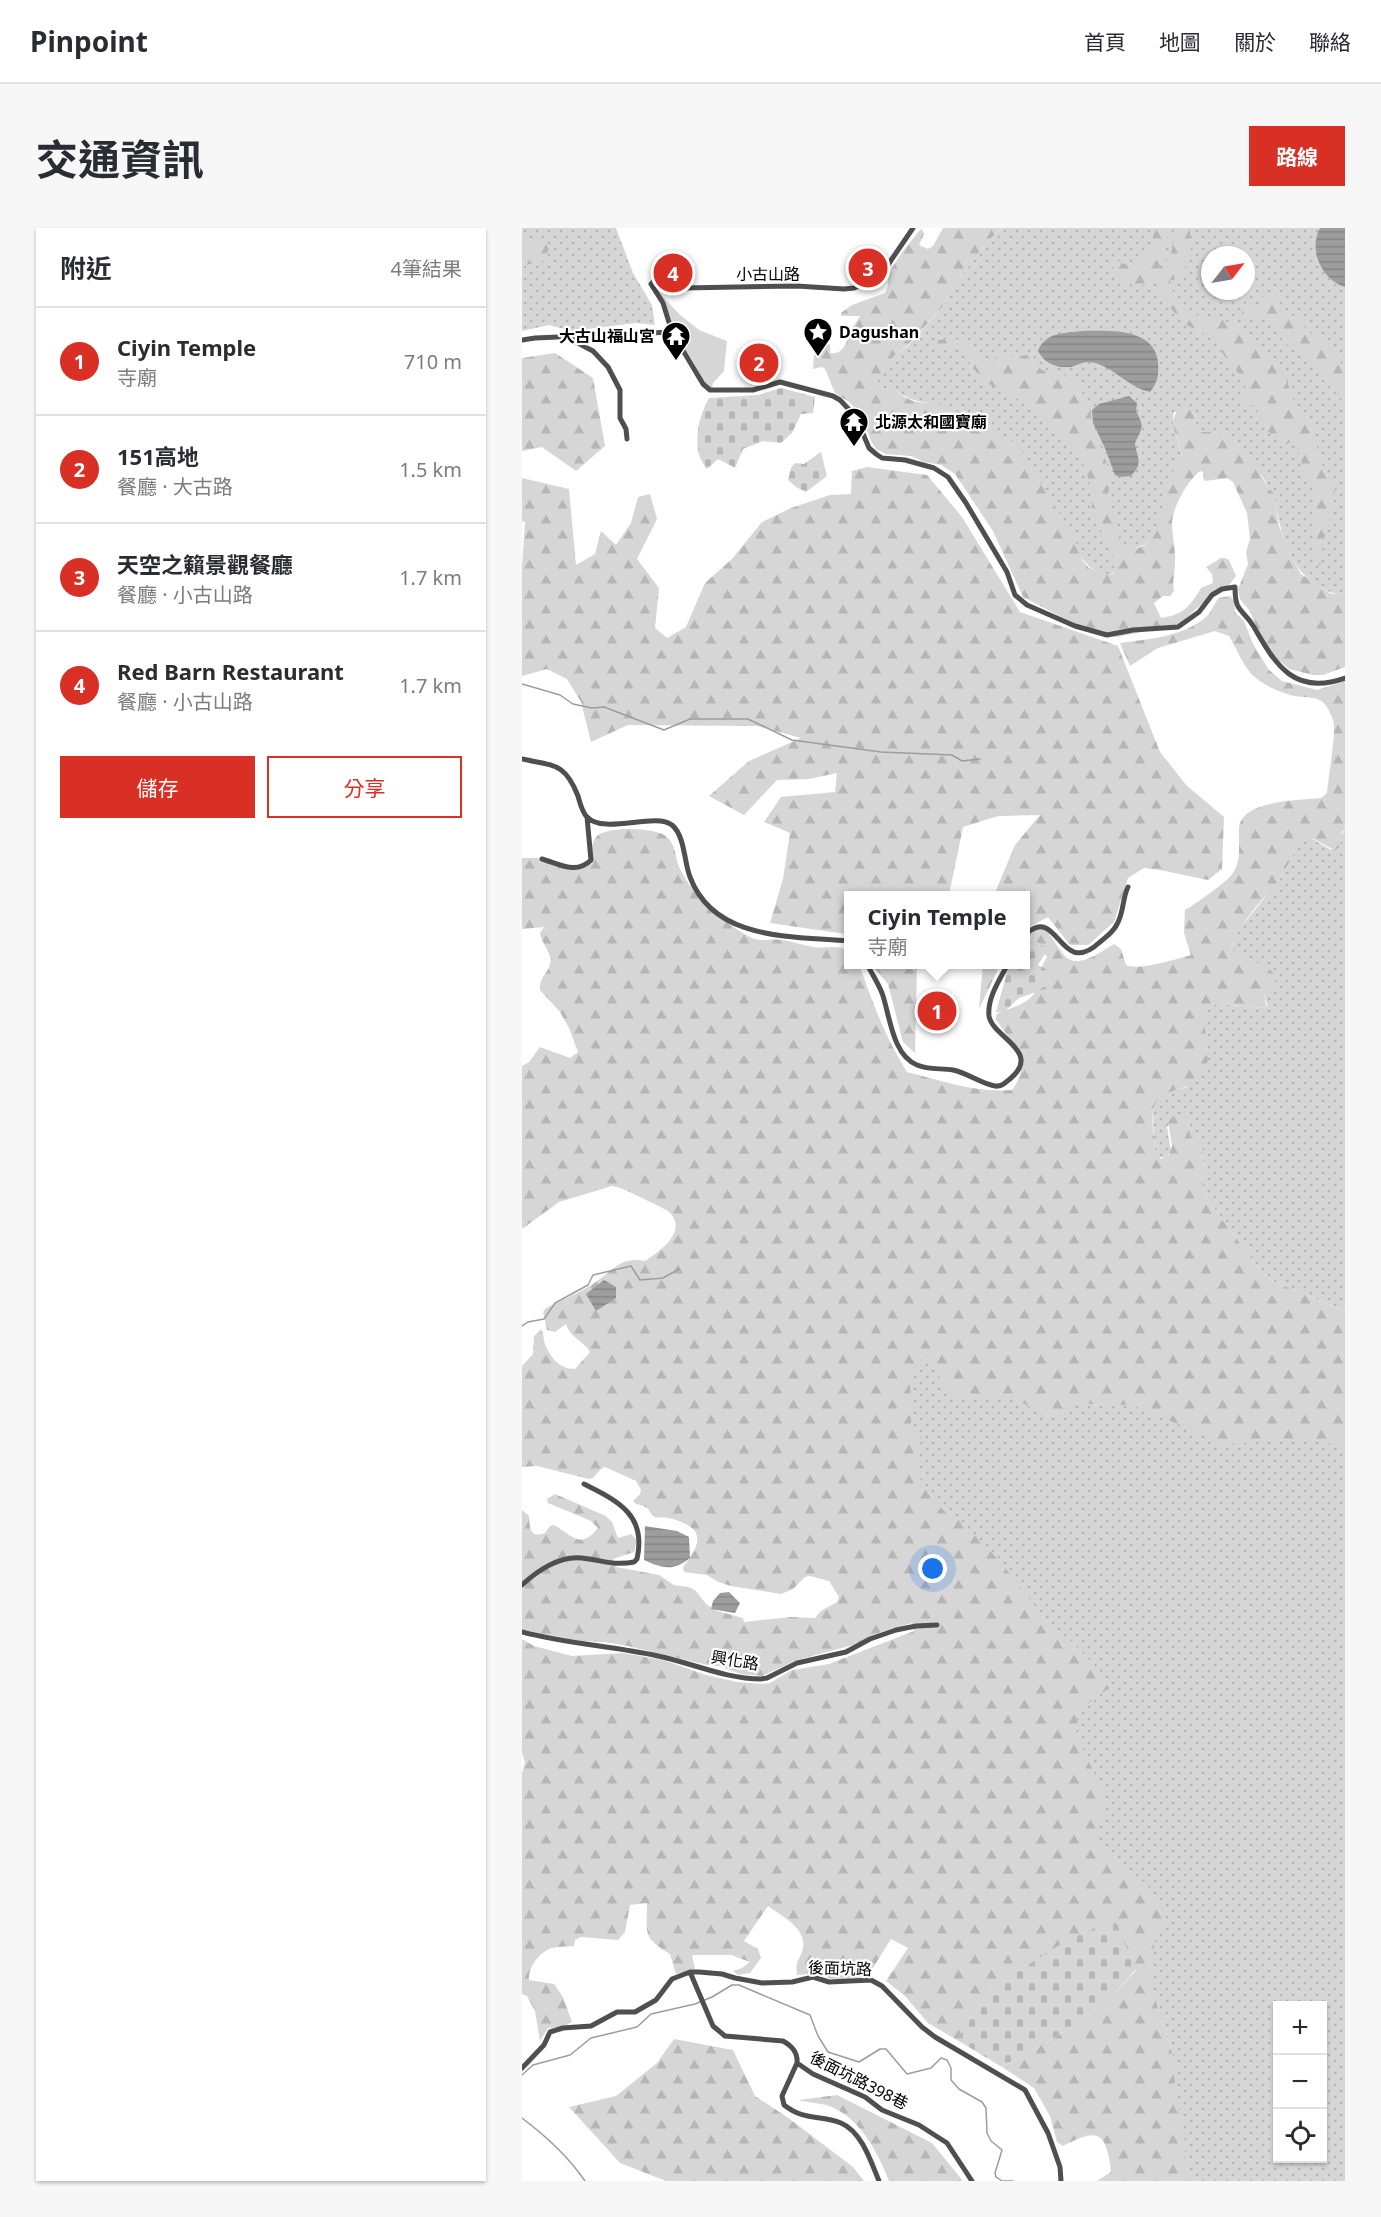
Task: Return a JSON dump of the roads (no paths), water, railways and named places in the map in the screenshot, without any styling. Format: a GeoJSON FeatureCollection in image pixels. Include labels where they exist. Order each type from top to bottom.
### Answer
{"type":"FeatureCollection","features":[{"type":"Feature","properties":{"kind":"street","name":"小古山路"},"geometry":{"type":"LineString","coordinates":[[672,332],[663,303],[651,284],[655,280],[671,287],[682,288],[797,286],[854,288],[872,281],[881,274],[913,228]]}},
{"type":"Feature","properties":{"kind":"street"},"geometry":{"type":"LineString","coordinates":[[522,340],[672,332],[703,384],[710,390],[753,390],[780,382],[833,396],[846,405],[856,417],[869,448],[876,454],[882,458],[905,460],[934,468],[948,477],[1007,572],[1015,595],[1027,605],[1075,626],[1107,635],[1133,630],[1178,627],[1199,612],[1212,595],[1222,589],[1235,586],[1235,605],[1250,621],[1261,642],[1286,673],[1311,683],[1326,683],[1345,678]]}},
{"type":"Feature","properties":{"kind":"street"},"geometry":{"type":"LineString","coordinates":[[567,337],[593,351],[608,367],[620,390],[620,418],[626,429],[627,439]]}},
{"type":"Feature","properties":{"kind":"street"},"geometry":{"type":"LineString","coordinates":[[522,759],[560,768],[567,773],[587,817],[591,860],[584,867],[576,869],[542,859]]}},
{"type":"Feature","properties":{"kind":"street"},"geometry":{"type":"LineString","coordinates":[[587,817],[601,824],[664,822],[673,826],[680,837],[689,876],[702,899],[718,915],[731,923],[749,930],[784,936],[844,941]]}},
{"type":"Feature","properties":{"kind":"street"},"geometry":{"type":"LineString","coordinates":[[1030,930],[1039,925],[1046,926],[1064,947],[1073,953],[1091,951],[1115,929],[1120,919],[1128,886]]}},
{"type":"Feature","properties":{"kind":"street"},"geometry":{"type":"LineString","coordinates":[[870,969],[880,989],[896,1038],[905,1056],[914,1064],[960,1072],[994,1086],[1005,1083],[1020,1068],[1021,1061],[1018,1051],[1010,1040],[993,1026],[989,1016],[994,992],[1006,969]]}},
{"type":"Feature","properties":{"kind":"street"},"geometry":{"type":"LineString","coordinates":[[522,1585],[544,1566],[579,1557],[618,1565],[634,1562],[637,1559],[639,1533],[636,1522],[616,1500],[584,1484]]}},
{"type":"Feature","properties":{"kind":"street","name":"興化路"},"geometry":{"type":"LineString","coordinates":[[522,1632],[565,1642],[642,1653],[721,1673],[761,1679],[797,1663],[846,1652],[870,1639],[896,1630],[937,1625]]}},
{"type":"Feature","properties":{"kind":"street"},"geometry":{"type":"LineString","coordinates":[[522,2068],[544,2045],[550,2032],[563,2028],[591,2026],[617,2012],[635,2012],[656,2000],[672,1979],[690,1972]]}},
{"type":"Feature","properties":{"kind":"street","name":"後面坑路398巷"},"geometry":{"type":"LineString","coordinates":[[690,1972],[713,2026],[725,2036],[783,2041],[791,2046],[797,2056],[797,2063],[813,2074],[866,2097],[882,2110],[919,2125],[947,2143],[972,2181]]}},
{"type":"Feature","properties":{"kind":"street","name":"後面坑路"},"geometry":{"type":"LineString","coordinates":[[690,1972],[722,1974],[762,1983],[792,1982],[813,1977],[829,1982],[866,1979],[876,1981],[935,2037],[1024,2090],[1048,2133],[1060,2167],[1061,2181]]}},
{"type":"Feature","properties":{"kind":"street"},"geometry":{"type":"LineString","coordinates":[[797,2063],[782,2096],[784,2105],[795,2114],[842,2123],[856,2134],[879,2181]]}},
{"type":"Feature","properties":{"kind":"waterway"},"geometry":{"type":"LineString","coordinates":[[522,684],[560,695],[573,704],[592,708],[604,707],[664,730],[690,719],[748,719],[792,740],[881,752],[952,755],[962,761],[980,759]]}},
{"type":"Feature","properties":{"kind":"waterway"},"geometry":{"type":"LineString","coordinates":[[522,1326],[528,1322],[544,1319],[555,1303],[588,1285],[593,1275],[631,1266],[640,1280],[663,1278],[679,1269]]}},
{"type":"Feature","properties":{"kind":"waterway"},"geometry":{"type":"LineString","coordinates":[[522,2075],[533,2065],[570,2055],[591,2038],[637,2027],[651,2014],[695,2004],[732,1985],[739,1985],[810,2015],[818,2036],[828,2052],[859,2062],[880,2049],[886,2049],[907,2074],[931,2068],[941,2058],[947,2060],[951,2068],[951,2080],[959,2089],[982,2102],[986,2108],[987,2133],[991,2141],[1002,2150],[995,2173],[996,2177],[1002,2181],[1013,2181]]}},
{"type":"Feature","properties":{"kind":"waterway"},"geometry":{"type":"LineString","coordinates":[[522,2118],[556,2147],[585,2181]]}},
{"type":"Feature","properties":{"kind":"place","name":"天空之籟景觀餐廳"},"geometry":{"type":"Point","coordinates":[868,268]}},
{"type":"Feature","properties":{"kind":"place","name":"Red Barn Restaurant"},"geometry":{"type":"Point","coordinates":[673,273]}},
{"type":"Feature","properties":{"kind":"place","name":"Dagushan"},"geometry":{"type":"Point","coordinates":[818,358]}},
{"type":"Feature","properties":{"kind":"place","name":"大古山福山宮"},"geometry":{"type":"Point","coordinates":[676,362]}},
{"type":"Feature","properties":{"kind":"place","name":"151高地"},"geometry":{"type":"Point","coordinates":[759,363]}},
{"type":"Feature","properties":{"kind":"place","name":"北源太和國寶廟"},"geometry":{"type":"Point","coordinates":[854,448]}},
{"type":"Feature","properties":{"kind":"place","name":"Ciyin Temple"},"geometry":{"type":"Point","coordinates":[937,1011]}}]}
